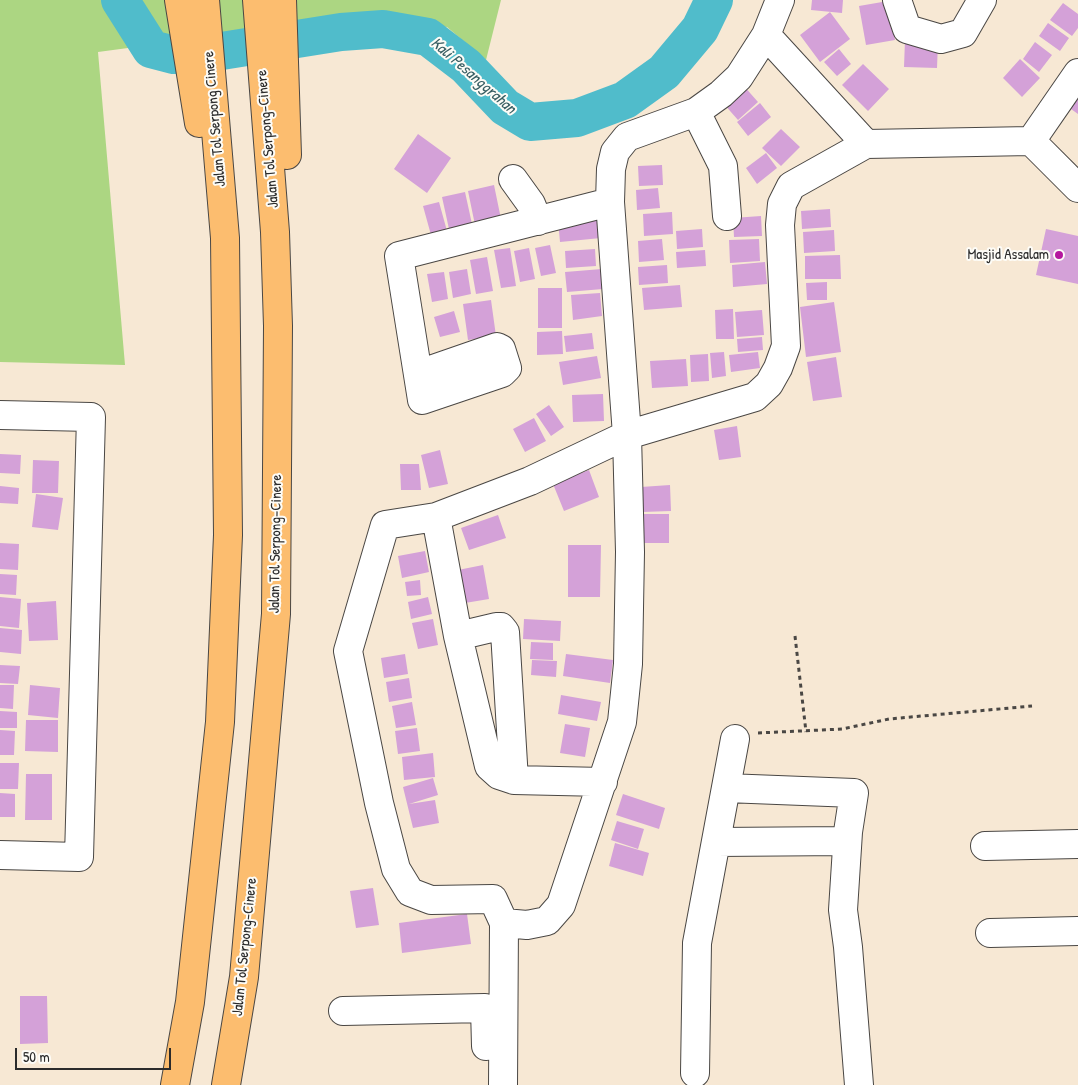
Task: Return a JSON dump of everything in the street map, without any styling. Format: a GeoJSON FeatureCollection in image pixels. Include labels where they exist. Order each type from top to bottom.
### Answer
{"type":"FeatureCollection","features":[{"type":"Feature","properties":{"kind":"highway"},"geometry":{"type":"LineString","coordinates":[[175,1085],[190,1002],[220,722],[228,535],[227,282],[222,238],[179,0]]}},
{"type":"Feature","properties":{"kind":"highway","name":"Jalan Tol Serpong Cinere"},"geometry":{"type":"LineString","coordinates":[[205,0],[222,238]]}},
{"type":"Feature","properties":{"kind":"highway","name":"Jalan Tol Serpong–Cinere"},"geometry":{"type":"LineString","coordinates":[[226,1085],[244,977],[276,614],[278,326],[282,232],[257,0]]}},
{"type":"Feature","properties":{"kind":"highway"},"geometry":{"type":"LineString","coordinates":[[282,0],[282,232]]}},
{"type":"Feature","properties":{"kind":"street"},"geometry":{"type":"LineString","coordinates":[[504,924],[527,925],[547,921],[561,905],[604,782],[622,722],[628,664],[630,552],[627,435],[610,202],[611,169],[615,152],[627,137],[696,112],[721,94],[739,77],[766,36],[780,0]]}},
{"type":"Feature","properties":{"kind":"street"},"geometry":{"type":"LineString","coordinates":[[897,0],[907,28],[941,38],[963,33],[982,0]]}},
{"type":"Feature","properties":{"kind":"street"},"geometry":{"type":"LineString","coordinates":[[766,36],[866,144]]}},
{"type":"Feature","properties":{"kind":"street"},"geometry":{"type":"LineString","coordinates":[[1031,142],[1078,73]]}},
{"type":"Feature","properties":{"kind":"street"},"geometry":{"type":"LineString","coordinates":[[696,112],[723,166],[727,216]]}},
{"type":"Feature","properties":{"kind":"street"},"geometry":{"type":"LineString","coordinates":[[503,1085],[504,924],[493,899],[431,900],[410,892],[396,869],[379,803],[348,651],[384,525],[436,517],[530,480],[627,435],[755,397],[769,384],[778,368],[786,346],[780,225],[782,204],[790,186],[866,144],[1031,142],[1078,188]]}},
{"type":"Feature","properties":{"kind":"street"},"geometry":{"type":"LineString","coordinates":[[513,179],[531,204],[538,221]]}},
{"type":"Feature","properties":{"kind":"street"},"geometry":{"type":"LineString","coordinates":[[419,374],[399,256],[610,202]]}},
{"type":"Feature","properties":{"kind":"street"},"geometry":{"type":"LineString","coordinates":[[0,415],[91,417],[79,857],[0,855]]}},
{"type":"Feature","properties":{"kind":"street"},"geometry":{"type":"LineString","coordinates":[[436,517],[458,636],[489,766],[499,775],[514,780],[604,782]]}},
{"type":"Feature","properties":{"kind":"street"},"geometry":{"type":"LineString","coordinates":[[458,636],[496,627],[501,628],[505,632],[514,780]]}},
{"type":"Feature","properties":{"kind":"street"},"geometry":{"type":"LineString","coordinates":[[695,1073],[698,942],[735,739]]}},
{"type":"Feature","properties":{"kind":"street"},"geometry":{"type":"LineString","coordinates":[[726,788],[854,793],[847,841],[843,910],[848,947],[859,1085]]}},
{"type":"Feature","properties":{"kind":"street"},"geometry":{"type":"LineString","coordinates":[[716,842],[847,841]]}},
{"type":"Feature","properties":{"kind":"street"},"geometry":{"type":"LineString","coordinates":[[985,846],[1078,844]]}},
{"type":"Feature","properties":{"kind":"street"},"geometry":{"type":"LineString","coordinates":[[990,932],[1078,931]]}},
{"type":"Feature","properties":{"kind":"street"},"geometry":{"type":"LineString","coordinates":[[343,1011],[485,1008],[488,1085]]}},
{"type":"Feature","properties":{"kind":"path"},"geometry":{"type":"LineString","coordinates":[[795,636],[806,732]]}},
{"type":"Feature","properties":{"kind":"path"},"geometry":{"type":"LineString","coordinates":[[735,739],[740,733],[842,730],[889,719],[1032,706]]}},
{"type":"Feature","properties":{"kind":"green space"},"geometry":{"type":"Polygon","coordinates":[[[0,0],[501,0],[486,60],[447,27],[345,19],[98,52],[125,365],[0,362],[0,0]]]}},
{"type":"Feature","properties":{"kind":"building"},"geometry":{"type":"Polygon","coordinates":[[[812,0],[843,0],[842,13],[811,10],[812,0]]]}},
{"type":"Feature","properties":{"kind":"building"},"geometry":{"type":"Polygon","coordinates":[[[888,1],[895,40],[866,45],[859,6],[888,1]]]}},
{"type":"Feature","properties":{"kind":"building"},"geometry":{"type":"Polygon","coordinates":[[[1063,3],[1078,14],[1078,28],[1072,36],[1050,20],[1063,3]]]}},
{"type":"Feature","properties":{"kind":"building"},"geometry":{"type":"Polygon","coordinates":[[[830,12],[850,39],[820,62],[800,35],[830,12]]]}},
{"type":"Feature","properties":{"kind":"building"},"geometry":{"type":"Polygon","coordinates":[[[1048,23],[1069,38],[1060,51],[1039,36],[1048,23]]]}},
{"type":"Feature","properties":{"kind":"building"},"geometry":{"type":"Polygon","coordinates":[[[905,40],[938,42],[937,68],[904,67],[905,40]]]}},
{"type":"Feature","properties":{"kind":"building"},"geometry":{"type":"Polygon","coordinates":[[[1035,42],[1052,55],[1039,72],[1023,59],[1035,42]]]}},
{"type":"Feature","properties":{"kind":"building"},"geometry":{"type":"Polygon","coordinates":[[[839,49],[851,64],[837,76],[824,62],[839,49]]]}},
{"type":"Feature","properties":{"kind":"building"},"geometry":{"type":"Polygon","coordinates":[[[1020,59],[1040,78],[1022,97],[1003,78],[1020,59]]]}},
{"type":"Feature","properties":{"kind":"building"},"geometry":{"type":"Polygon","coordinates":[[[863,64],[889,89],[868,111],[842,85],[863,64]]]}},
{"type":"Feature","properties":{"kind":"building"},"geometry":{"type":"Polygon","coordinates":[[[743,85],[758,102],[738,120],[723,103],[743,85]]]}},
{"type":"Feature","properties":{"kind":"building"},"geometry":{"type":"Polygon","coordinates":[[[1078,98],[1078,114],[1071,109],[1078,98]]]}},
{"type":"Feature","properties":{"kind":"building"},"geometry":{"type":"Polygon","coordinates":[[[760,103],[771,117],[748,136],[737,122],[760,103]]]}},
{"type":"Feature","properties":{"kind":"building"},"geometry":{"type":"Polygon","coordinates":[[[781,129],[800,147],[781,166],[762,148],[781,129]]]}},
{"type":"Feature","properties":{"kind":"building"},"geometry":{"type":"Polygon","coordinates":[[[418,134],[451,158],[427,193],[394,169],[418,134]]]}},
{"type":"Feature","properties":{"kind":"building"},"geometry":{"type":"Polygon","coordinates":[[[766,153],[777,168],[757,184],[746,168],[766,153]]]}},
{"type":"Feature","properties":{"kind":"building"},"geometry":{"type":"Polygon","coordinates":[[[662,165],[663,185],[639,186],[638,166],[662,165]]]}},
{"type":"Feature","properties":{"kind":"building"},"geometry":{"type":"Polygon","coordinates":[[[494,185],[501,219],[475,225],[468,191],[494,185]]]}},
{"type":"Feature","properties":{"kind":"building"},"geometry":{"type":"Polygon","coordinates":[[[658,188],[660,208],[637,210],[636,190],[658,188]]]}},
{"type":"Feature","properties":{"kind":"building"},"geometry":{"type":"Polygon","coordinates":[[[465,192],[472,224],[449,229],[442,197],[465,192]]]}},
{"type":"Feature","properties":{"kind":"building"},"geometry":{"type":"Polygon","coordinates":[[[439,202],[447,231],[431,235],[423,206],[439,202]]]}},
{"type":"Feature","properties":{"kind":"building"},"geometry":{"type":"Polygon","coordinates":[[[830,209],[831,227],[802,229],[801,211],[830,209]]]}},
{"type":"Feature","properties":{"kind":"building"},"geometry":{"type":"Polygon","coordinates":[[[672,212],[673,234],[644,236],[643,214],[672,212]]]}},
{"type":"Feature","properties":{"kind":"building"},"geometry":{"type":"Polygon","coordinates":[[[761,216],[762,236],[734,237],[733,218],[761,216]]]}},
{"type":"Feature","properties":{"kind":"building"},"geometry":{"type":"Polygon","coordinates":[[[599,217],[601,238],[560,242],[558,220],[599,217]]]}},
{"type":"Feature","properties":{"kind":"building"},"geometry":{"type":"Polygon","coordinates":[[[702,229],[703,247],[677,249],[676,231],[702,229]]]}},
{"type":"Feature","properties":{"kind":"building","name":"Masjid Assalam"},"geometry":{"type":"Polygon","coordinates":[[[1046,229],[1078,236],[1078,284],[1036,275],[1046,229]]]}},
{"type":"Feature","properties":{"kind":"building"},"geometry":{"type":"Polygon","coordinates":[[[834,230],[835,251],[804,253],[803,232],[834,230]]]}},
{"type":"Feature","properties":{"kind":"building"},"geometry":{"type":"Polygon","coordinates":[[[662,239],[664,260],[639,262],[638,241],[662,239]]]}},
{"type":"Feature","properties":{"kind":"building"},"geometry":{"type":"Polygon","coordinates":[[[759,239],[760,261],[730,263],[729,240],[759,239]]]}},
{"type":"Feature","properties":{"kind":"building"},"geometry":{"type":"Polygon","coordinates":[[[550,245],[556,273],[541,276],[535,248],[550,245]]]}},
{"type":"Feature","properties":{"kind":"building"},"geometry":{"type":"Polygon","coordinates":[[[510,248],[516,286],[501,288],[494,250],[510,248]]]}},
{"type":"Feature","properties":{"kind":"building"},"geometry":{"type":"Polygon","coordinates":[[[529,248],[535,279],[520,282],[514,251],[529,248]]]}},
{"type":"Feature","properties":{"kind":"building"},"geometry":{"type":"Polygon","coordinates":[[[595,249],[596,266],[566,268],[565,251],[595,249]]]}},
{"type":"Feature","properties":{"kind":"building"},"geometry":{"type":"Polygon","coordinates":[[[705,250],[706,266],[677,268],[676,252],[705,250]]]}},
{"type":"Feature","properties":{"kind":"building"},"geometry":{"type":"Polygon","coordinates":[[[840,255],[841,279],[805,279],[805,256],[840,255]]]}},
{"type":"Feature","properties":{"kind":"building"},"geometry":{"type":"Polygon","coordinates":[[[487,257],[493,291],[476,294],[470,260],[487,257]]]}},
{"type":"Feature","properties":{"kind":"building"},"geometry":{"type":"Polygon","coordinates":[[[765,262],[767,284],[733,287],[732,265],[765,262]]]}},
{"type":"Feature","properties":{"kind":"building"},"geometry":{"type":"Polygon","coordinates":[[[667,265],[668,283],[639,285],[638,267],[667,265]]]}},
{"type":"Feature","properties":{"kind":"building"},"geometry":{"type":"Polygon","coordinates":[[[467,269],[471,294],[453,298],[449,272],[467,269]]]}},
{"type":"Feature","properties":{"kind":"building"},"geometry":{"type":"Polygon","coordinates":[[[602,269],[603,289],[567,292],[565,272],[602,269]]]}},
{"type":"Feature","properties":{"kind":"building"},"geometry":{"type":"Polygon","coordinates":[[[444,272],[448,299],[432,302],[427,274],[444,272]]]}},
{"type":"Feature","properties":{"kind":"building"},"geometry":{"type":"Polygon","coordinates":[[[827,282],[827,300],[807,300],[806,283],[827,282]]]}},
{"type":"Feature","properties":{"kind":"building"},"geometry":{"type":"Polygon","coordinates":[[[680,285],[682,307],[644,310],[642,288],[680,285]]]}},
{"type":"Feature","properties":{"kind":"building"},"geometry":{"type":"Polygon","coordinates":[[[538,288],[562,288],[562,328],[538,328],[538,288]]]}},
{"type":"Feature","properties":{"kind":"building"},"geometry":{"type":"Polygon","coordinates":[[[600,293],[602,316],[573,320],[571,295],[600,293]]]}},
{"type":"Feature","properties":{"kind":"building"},"geometry":{"type":"Polygon","coordinates":[[[491,300],[496,336],[468,340],[463,304],[491,300]]]}},
{"type":"Feature","properties":{"kind":"building"},"geometry":{"type":"Polygon","coordinates":[[[834,302],[841,352],[806,357],[800,307],[834,302]]]}},
{"type":"Feature","properties":{"kind":"building"},"geometry":{"type":"Polygon","coordinates":[[[733,309],[734,339],[716,339],[715,310],[733,309]]]}},
{"type":"Feature","properties":{"kind":"building"},"geometry":{"type":"Polygon","coordinates":[[[762,310],[764,335],[737,337],[735,312],[762,310]]]}},
{"type":"Feature","properties":{"kind":"building"},"geometry":{"type":"Polygon","coordinates":[[[454,311],[460,332],[440,337],[434,317],[454,311]]]}},
{"type":"Feature","properties":{"kind":"building"},"geometry":{"type":"Polygon","coordinates":[[[562,331],[563,354],[537,355],[537,332],[562,331]]]}},
{"type":"Feature","properties":{"kind":"building"},"geometry":{"type":"Polygon","coordinates":[[[592,333],[594,349],[566,352],[564,336],[592,333]]]}},
{"type":"Feature","properties":{"kind":"building"},"geometry":{"type":"Polygon","coordinates":[[[762,337],[763,350],[738,352],[737,339],[762,337]]]}},
{"type":"Feature","properties":{"kind":"building"},"geometry":{"type":"Polygon","coordinates":[[[724,352],[726,376],[712,378],[710,353],[724,352]]]}},
{"type":"Feature","properties":{"kind":"building"},"geometry":{"type":"Polygon","coordinates":[[[758,352],[760,368],[731,372],[729,355],[758,352]]]}},
{"type":"Feature","properties":{"kind":"building"},"geometry":{"type":"Polygon","coordinates":[[[708,354],[709,381],[691,382],[690,355],[708,354]]]}},
{"type":"Feature","properties":{"kind":"building"},"geometry":{"type":"Polygon","coordinates":[[[597,356],[601,378],[563,385],[559,362],[597,356]]]}},
{"type":"Feature","properties":{"kind":"building"},"geometry":{"type":"Polygon","coordinates":[[[836,357],[842,397],[813,401],[807,362],[836,357]]]}},
{"type":"Feature","properties":{"kind":"building"},"geometry":{"type":"Polygon","coordinates":[[[686,359],[688,386],[652,388],[650,361],[686,359]]]}},
{"type":"Feature","properties":{"kind":"building"},"geometry":{"type":"Polygon","coordinates":[[[603,394],[604,421],[573,422],[572,395],[603,394]]]}},
{"type":"Feature","properties":{"kind":"building"},"geometry":{"type":"Polygon","coordinates":[[[549,405],[564,427],[551,436],[536,414],[549,405]]]}},
{"type":"Feature","properties":{"kind":"building"},"geometry":{"type":"Polygon","coordinates":[[[534,418],[546,441],[525,452],[513,429],[534,418]]]}},
{"type":"Feature","properties":{"kind":"building"},"geometry":{"type":"Polygon","coordinates":[[[737,426],[741,457],[719,460],[714,430],[737,426]]]}},
{"type":"Feature","properties":{"kind":"building"},"geometry":{"type":"Polygon","coordinates":[[[440,450],[448,484],[429,488],[421,455],[440,450]]]}},
{"type":"Feature","properties":{"kind":"building"},"geometry":{"type":"Polygon","coordinates":[[[0,454],[21,455],[20,474],[0,473],[0,454]]]}},
{"type":"Feature","properties":{"kind":"building"},"geometry":{"type":"Polygon","coordinates":[[[33,460],[59,461],[58,493],[32,493],[33,460]]]}},
{"type":"Feature","properties":{"kind":"building"},"geometry":{"type":"Polygon","coordinates":[[[400,464],[419,464],[421,490],[401,490],[400,464]]]}},
{"type":"Feature","properties":{"kind":"building"},"geometry":{"type":"Polygon","coordinates":[[[589,470],[599,497],[564,511],[553,484],[589,470]]]}},
{"type":"Feature","properties":{"kind":"building"},"geometry":{"type":"Polygon","coordinates":[[[670,485],[671,511],[642,512],[641,487],[670,485]]]}},
{"type":"Feature","properties":{"kind":"building"},"geometry":{"type":"Polygon","coordinates":[[[0,486],[19,488],[18,504],[0,503],[0,486]]]}},
{"type":"Feature","properties":{"kind":"building"},"geometry":{"type":"Polygon","coordinates":[[[36,494],[63,498],[58,530],[32,527],[36,494]]]}},
{"type":"Feature","properties":{"kind":"building"},"geometry":{"type":"Polygon","coordinates":[[[640,514],[669,514],[669,543],[641,543],[640,514]]]}},
{"type":"Feature","properties":{"kind":"building"},"geometry":{"type":"Polygon","coordinates":[[[498,515],[506,538],[469,550],[461,528],[498,515]]]}},
{"type":"Feature","properties":{"kind":"building"},"geometry":{"type":"Polygon","coordinates":[[[0,543],[19,544],[18,570],[0,569],[0,543]]]}},
{"type":"Feature","properties":{"kind":"building"},"geometry":{"type":"Polygon","coordinates":[[[568,545],[601,545],[600,597],[568,597],[568,545]]]}},
{"type":"Feature","properties":{"kind":"building"},"geometry":{"type":"Polygon","coordinates":[[[425,551],[429,572],[402,578],[398,556],[425,551]]]}},
{"type":"Feature","properties":{"kind":"building"},"geometry":{"type":"Polygon","coordinates":[[[483,565],[489,599],[465,603],[458,570],[483,565]]]}},
{"type":"Feature","properties":{"kind":"building"},"geometry":{"type":"Polygon","coordinates":[[[0,574],[17,575],[16,595],[0,594],[0,574]]]}},
{"type":"Feature","properties":{"kind":"building"},"geometry":{"type":"Polygon","coordinates":[[[420,580],[421,595],[407,596],[405,582],[420,580]]]}},
{"type":"Feature","properties":{"kind":"building"},"geometry":{"type":"Polygon","coordinates":[[[0,597],[21,599],[19,628],[0,626],[0,597]]]}},
{"type":"Feature","properties":{"kind":"building"},"geometry":{"type":"Polygon","coordinates":[[[428,597],[432,614],[411,619],[408,602],[428,597]]]}},
{"type":"Feature","properties":{"kind":"building"},"geometry":{"type":"Polygon","coordinates":[[[56,601],[58,640],[29,641],[27,603],[56,601]]]}},
{"type":"Feature","properties":{"kind":"building"},"geometry":{"type":"Polygon","coordinates":[[[433,619],[438,645],[418,649],[412,623],[433,619]]]}},
{"type":"Feature","properties":{"kind":"building"},"geometry":{"type":"Polygon","coordinates":[[[524,619],[561,621],[560,641],[523,639],[524,619]]]}},
{"type":"Feature","properties":{"kind":"building"},"geometry":{"type":"Polygon","coordinates":[[[0,628],[22,630],[21,654],[0,652],[0,628]]]}},
{"type":"Feature","properties":{"kind":"building"},"geometry":{"type":"Polygon","coordinates":[[[531,642],[553,643],[553,660],[530,659],[531,642]]]}},
{"type":"Feature","properties":{"kind":"building"},"geometry":{"type":"Polygon","coordinates":[[[405,654],[408,674],[384,678],[381,658],[405,654]]]}},
{"type":"Feature","properties":{"kind":"building"},"geometry":{"type":"Polygon","coordinates":[[[566,654],[613,660],[610,683],[563,676],[566,654]]]}},
{"type":"Feature","properties":{"kind":"building"},"geometry":{"type":"Polygon","coordinates":[[[532,660],[557,661],[556,677],[531,675],[532,660]]]}},
{"type":"Feature","properties":{"kind":"building"},"geometry":{"type":"Polygon","coordinates":[[[0,665],[20,666],[18,684],[0,683],[0,665]]]}},
{"type":"Feature","properties":{"kind":"building"},"geometry":{"type":"Polygon","coordinates":[[[409,678],[412,698],[389,702],[386,682],[409,678]]]}},
{"type":"Feature","properties":{"kind":"building"},"geometry":{"type":"Polygon","coordinates":[[[0,685],[14,685],[13,709],[0,708],[0,685]]]}},
{"type":"Feature","properties":{"kind":"building"},"geometry":{"type":"Polygon","coordinates":[[[30,685],[60,688],[58,718],[28,715],[30,685]]]}},
{"type":"Feature","properties":{"kind":"building"},"geometry":{"type":"Polygon","coordinates":[[[561,695],[601,702],[597,721],[558,714],[561,695]]]}},
{"type":"Feature","properties":{"kind":"building"},"geometry":{"type":"Polygon","coordinates":[[[412,702],[416,725],[396,728],[392,706],[412,702]]]}},
{"type":"Feature","properties":{"kind":"building"},"geometry":{"type":"Polygon","coordinates":[[[0,711],[17,712],[17,728],[0,728],[0,711]]]}},
{"type":"Feature","properties":{"kind":"building"},"geometry":{"type":"Polygon","coordinates":[[[26,720],[58,720],[58,752],[25,751],[26,720]]]}},
{"type":"Feature","properties":{"kind":"building"},"geometry":{"type":"Polygon","coordinates":[[[565,724],[590,728],[585,757],[560,753],[565,724]]]}},
{"type":"Feature","properties":{"kind":"building"},"geometry":{"type":"Polygon","coordinates":[[[417,728],[420,751],[398,754],[395,731],[417,728]]]}},
{"type":"Feature","properties":{"kind":"building"},"geometry":{"type":"Polygon","coordinates":[[[0,730],[15,731],[14,755],[0,755],[0,730]]]}},
{"type":"Feature","properties":{"kind":"building"},"geometry":{"type":"Polygon","coordinates":[[[433,753],[435,777],[404,780],[402,757],[433,753]]]}},
{"type":"Feature","properties":{"kind":"building"},"geometry":{"type":"Polygon","coordinates":[[[0,763],[19,763],[18,789],[0,789],[0,763]]]}},
{"type":"Feature","properties":{"kind":"building"},"geometry":{"type":"Polygon","coordinates":[[[26,774],[52,774],[52,820],[25,820],[26,774]]]}},
{"type":"Feature","properties":{"kind":"building"},"geometry":{"type":"Polygon","coordinates":[[[433,778],[438,795],[409,804],[435,800],[439,823],[413,828],[403,787],[433,778]]]}},
{"type":"Feature","properties":{"kind":"building"},"geometry":{"type":"Polygon","coordinates":[[[0,793],[15,794],[15,817],[0,817],[0,793]]]}},
{"type":"Feature","properties":{"kind":"building"},"geometry":{"type":"Polygon","coordinates":[[[623,794],[665,808],[659,829],[616,815],[623,794]]]}},
{"type":"Feature","properties":{"kind":"building"},"geometry":{"type":"Polygon","coordinates":[[[617,821],[644,829],[638,849],[611,840],[617,821]]]}},
{"type":"Feature","properties":{"kind":"building"},"geometry":{"type":"Polygon","coordinates":[[[615,843],[649,853],[643,876],[609,866],[615,843]]]}},
{"type":"Feature","properties":{"kind":"building"},"geometry":{"type":"Polygon","coordinates":[[[373,888],[379,925],[356,928],[350,891],[373,888]]]}},
{"type":"Feature","properties":{"kind":"building"},"geometry":{"type":"Polygon","coordinates":[[[467,914],[471,944],[402,953],[399,923],[467,914]]]}},
{"type":"Feature","properties":{"kind":"building"},"geometry":{"type":"Polygon","coordinates":[[[20,996],[47,996],[48,1043],[20,1044],[20,996]]]}},
{"type":"Feature","properties":{"kind":"waterway","name":"Kali Pesanggrahan"},"geometry":{"type":"LineString","coordinates":[[120,0],[151,49],[174,55],[209,53],[341,32],[383,29],[428,37],[466,66],[505,107],[530,122],[577,118],[625,100],[664,72],[700,29],[714,0]]}},
{"type":"Feature","properties":{"kind":"place","name":"Masjid Assalam"},"geometry":{"type":"Point","coordinates":[1059,255]}}]}
